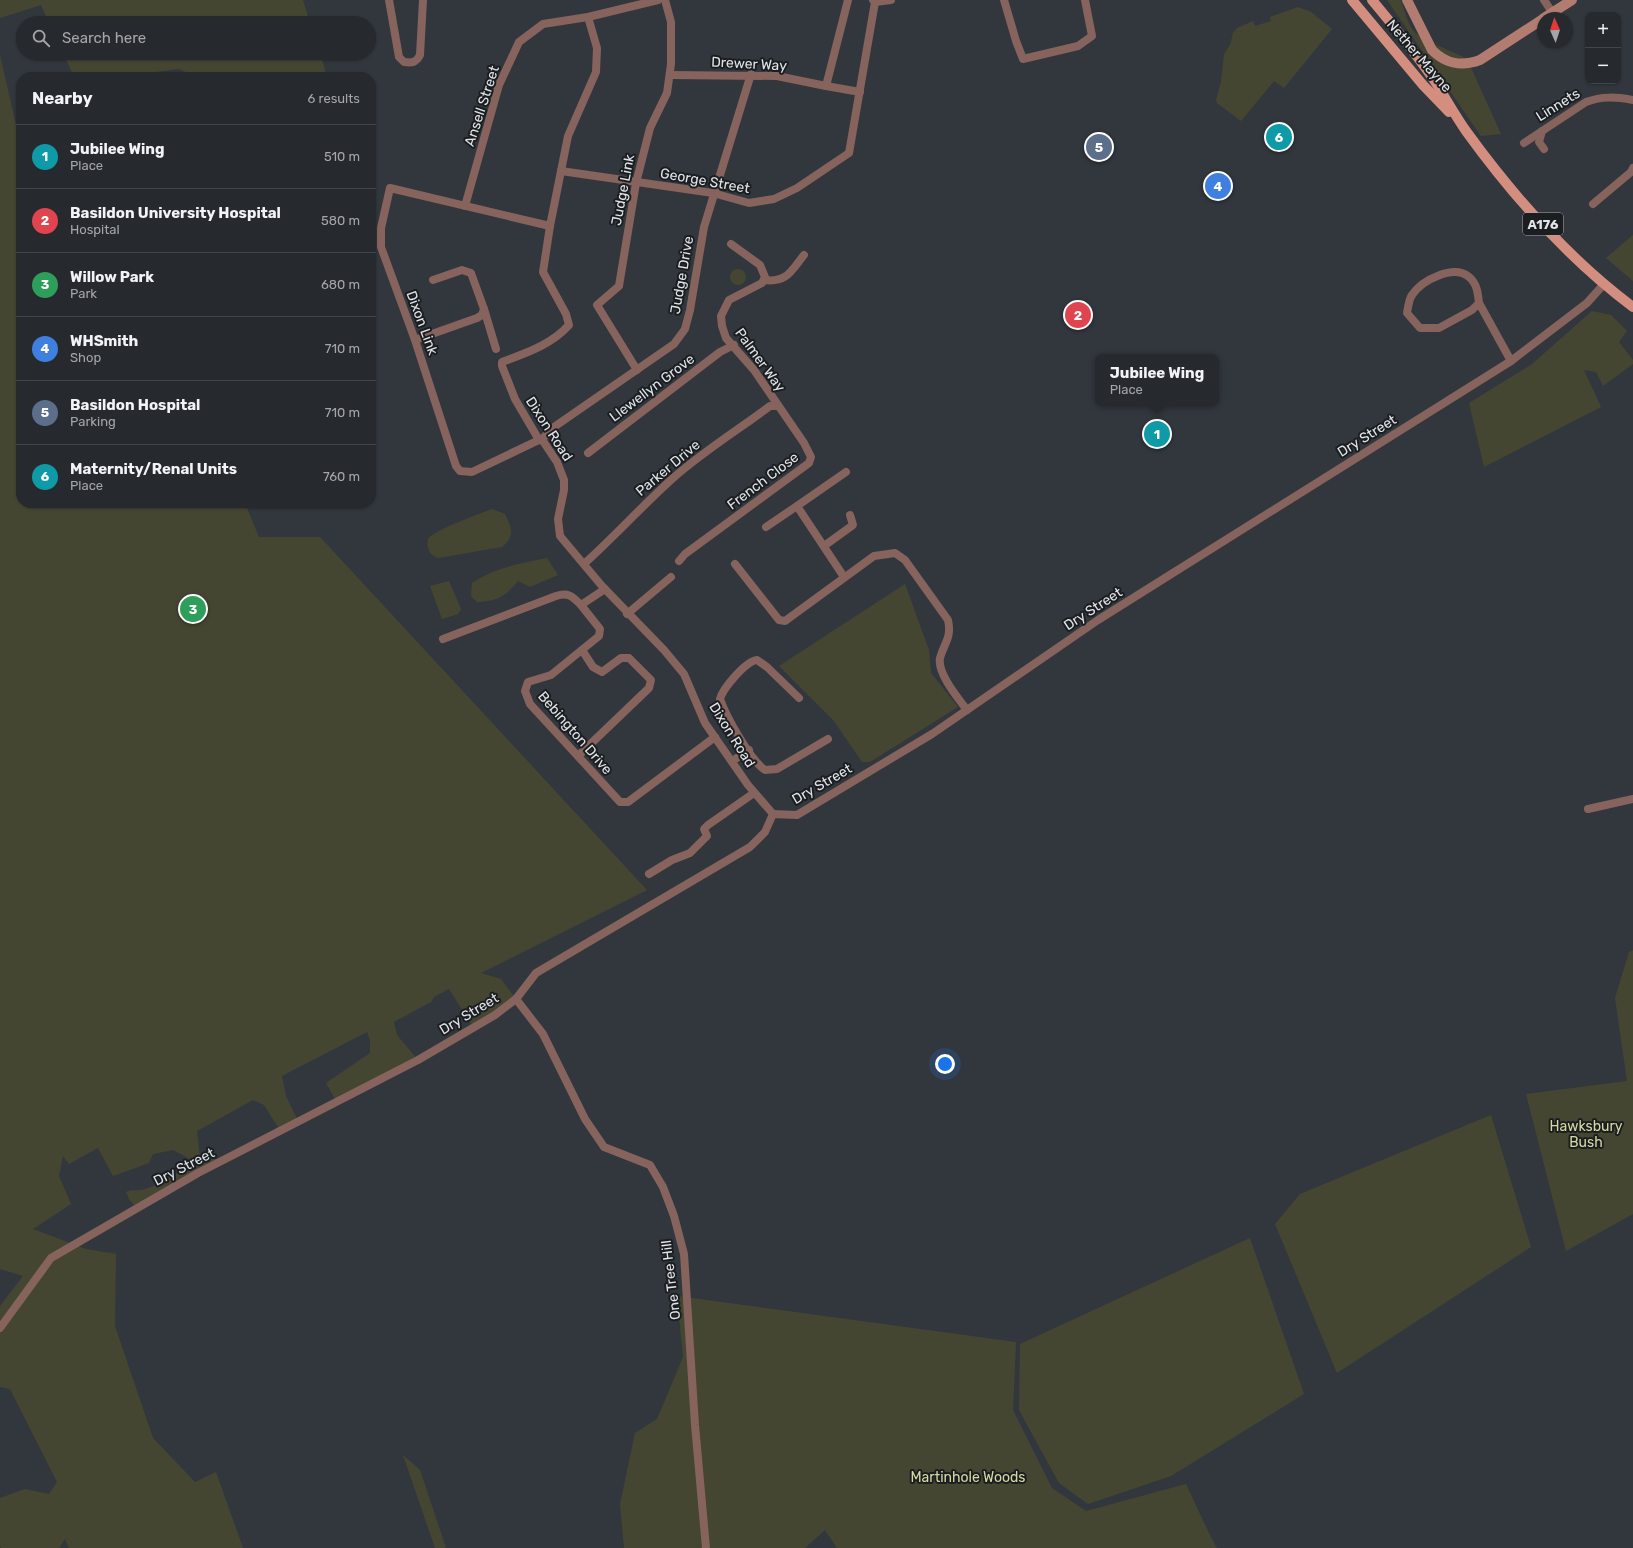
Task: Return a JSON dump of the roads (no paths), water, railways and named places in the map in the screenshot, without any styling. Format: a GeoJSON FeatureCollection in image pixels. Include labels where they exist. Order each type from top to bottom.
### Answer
{"type":"FeatureCollection","features":[{"type":"Feature","properties":{"kind":"main road","name":"Nether Mayne"},"geometry":{"type":"LineString","coordinates":[[1352,0],[1423,85],[1465,130],[1506,183],[1534,215],[1604,284],[1633,307]]}},
{"type":"Feature","properties":{"kind":"main road","name":"Nether Mayne"},"geometry":{"type":"LineString","coordinates":[[1372,0],[1432,77],[1465,130]]}},
{"type":"Feature","properties":{"kind":"street"},"geometry":{"type":"LineString","coordinates":[[389,0],[400,57],[404,62],[411,63],[417,61],[420,55],[423,0]]}},
{"type":"Feature","properties":{"kind":"street","name":"Ansell Street"},"geometry":{"type":"LineString","coordinates":[[465,206],[499,85],[519,42],[544,24],[588,17],[658,0]]}},
{"type":"Feature","properties":{"kind":"street","name":"Judge Link"},"geometry":{"type":"LineString","coordinates":[[637,370],[597,305],[619,286],[636,183],[650,128],[667,93],[670,75],[671,22],[665,0]]}},
{"type":"Feature","properties":{"kind":"street"},"geometry":{"type":"LineString","coordinates":[[826,86],[848,0]]}},
{"type":"Feature","properties":{"kind":"street"},"geometry":{"type":"LineString","coordinates":[[874,1],[891,0]]}},
{"type":"Feature","properties":{"kind":"street"},"geometry":{"type":"LineString","coordinates":[[1004,0],[1023,59],[1078,46],[1092,36],[1085,0]]}},
{"type":"Feature","properties":{"kind":"street"},"geometry":{"type":"LineString","coordinates":[[1407,0],[1427,42],[1438,56],[1454,64],[1463,64],[1480,60],[1537,22]]}},
{"type":"Feature","properties":{"kind":"street"},"geometry":{"type":"LineString","coordinates":[[1544,0],[1546,12]]}},
{"type":"Feature","properties":{"kind":"street"},"geometry":{"type":"LineString","coordinates":[[1552,12],[1572,0]]}},
{"type":"Feature","properties":{"kind":"street","name":"George Street"},"geometry":{"type":"LineString","coordinates":[[560,171],[713,193],[749,203],[774,199],[797,188],[849,153],[874,1]]}},
{"type":"Feature","properties":{"kind":"street","name":"Dixon Road"},"geometry":{"type":"LineString","coordinates":[[588,17],[598,48],[596,72],[568,136],[560,171],[543,272],[566,314],[568,325],[554,338],[536,350],[502,362],[505,376],[515,399],[540,440],[557,462],[564,480],[564,490],[558,519],[560,536],[627,614],[664,650],[684,674],[705,723],[754,793],[773,814]]}},
{"type":"Feature","properties":{"kind":"street","name":"Drewer Way"},"geometry":{"type":"LineString","coordinates":[[670,75],[751,74],[777,76],[860,92]]}},
{"type":"Feature","properties":{"kind":"street","name":"Judge Drive"},"geometry":{"type":"LineString","coordinates":[[540,440],[554,427],[674,344],[685,329],[690,310],[704,227],[713,193],[751,74]]}},
{"type":"Feature","properties":{"kind":"street","name":"Linnets"},"geometry":{"type":"LineString","coordinates":[[1524,143],[1574,109],[1594,99],[1616,97],[1633,100]]}},
{"type":"Feature","properties":{"kind":"street"},"geometry":{"type":"LineString","coordinates":[[1542,131],[1540,142],[1544,149]]}},
{"type":"Feature","properties":{"kind":"street"},"geometry":{"type":"LineString","coordinates":[[1593,204],[1631,172],[1633,168]]}},
{"type":"Feature","properties":{"kind":"street","name":"Dixon Link"},"geometry":{"type":"LineString","coordinates":[[540,440],[472,472],[460,471],[456,466],[415,340],[381,247],[381,228],[390,188],[550,226]]}},
{"type":"Feature","properties":{"kind":"street"},"geometry":{"type":"LineString","coordinates":[[731,244],[760,266],[765,277],[764,280]]}},
{"type":"Feature","properties":{"kind":"street","name":"Palmer Way"},"geometry":{"type":"LineString","coordinates":[[777,406],[754,370],[734,345],[726,338],[722,326],[721,316],[729,300],[764,280],[771,281],[785,278],[804,255]]}},
{"type":"Feature","properties":{"kind":"street"},"geometry":{"type":"LineString","coordinates":[[433,280],[460,271],[468,271],[471,273],[496,349]]}},
{"type":"Feature","properties":{"kind":"street"},"geometry":{"type":"LineString","coordinates":[[1479,303],[1472,310],[1439,328],[1420,328],[1407,313],[1411,295],[1431,278],[1455,272],[1469,277],[1478,292],[1479,303],[1512,361]]}},
{"type":"Feature","properties":{"kind":"street","name":"Dry Street"},"geometry":{"type":"LineString","coordinates":[[0,1328],[51,1258],[198,1173],[418,1060],[495,1016],[516,999],[536,973],[750,847],[765,832],[773,814],[797,815],[932,734],[1098,620],[1512,361],[1587,303],[1604,284]]}},
{"type":"Feature","properties":{"kind":"street"},"geometry":{"type":"LineString","coordinates":[[415,340],[477,318],[482,315],[484,309]]}},
{"type":"Feature","properties":{"kind":"street","name":"Llewellyn Grove"},"geometry":{"type":"LineString","coordinates":[[588,453],[720,352],[734,345]]}},
{"type":"Feature","properties":{"kind":"street","name":"Parker Drive"},"geometry":{"type":"LineString","coordinates":[[585,564],[622,530],[632,517],[673,478],[770,406],[777,406]]}},
{"type":"Feature","properties":{"kind":"street","name":"French Close"},"geometry":{"type":"LineString","coordinates":[[679,560],[685,554],[809,463],[811,457],[810,453],[777,406]]}},
{"type":"Feature","properties":{"kind":"street"},"geometry":{"type":"LineString","coordinates":[[766,527],[846,472]]}},
{"type":"Feature","properties":{"kind":"street"},"geometry":{"type":"LineString","coordinates":[[797,506],[844,577]]}},
{"type":"Feature","properties":{"kind":"street"},"geometry":{"type":"LineString","coordinates":[[824,546],[853,525],[850,515]]}},
{"type":"Feature","properties":{"kind":"street"},"geometry":{"type":"LineString","coordinates":[[735,564],[779,620],[785,621],[874,556],[895,553],[905,560],[948,620],[950,630],[940,660],[941,673],[967,710]]}},
{"type":"Feature","properties":{"kind":"street"},"geometry":{"type":"LineString","coordinates":[[627,614],[671,577]]}},
{"type":"Feature","properties":{"kind":"street"},"geometry":{"type":"LineString","coordinates":[[581,605],[605,589]]}},
{"type":"Feature","properties":{"kind":"street","name":"Bebington Drive"},"geometry":{"type":"LineString","coordinates":[[444,639],[556,596],[565,593],[572,596],[598,625],[601,632],[599,636],[551,675],[528,682],[525,691],[530,704],[616,799],[624,803],[636,796],[715,737]]}},
{"type":"Feature","properties":{"kind":"street"},"geometry":{"type":"LineString","coordinates":[[578,756],[649,688],[652,680],[629,658],[621,658],[602,672],[593,667],[582,650]]}},
{"type":"Feature","properties":{"kind":"street"},"geometry":{"type":"LineString","coordinates":[[799,698],[767,667],[757,660],[749,663],[725,687],[720,699],[749,750],[761,767],[772,770],[828,739]]}},
{"type":"Feature","properties":{"kind":"street"},"geometry":{"type":"LineString","coordinates":[[732,761],[749,750]]}},
{"type":"Feature","properties":{"kind":"street"},"geometry":{"type":"LineString","coordinates":[[649,874],[672,860],[690,853],[707,836],[704,829],[708,824],[754,793]]}},
{"type":"Feature","properties":{"kind":"street"},"geometry":{"type":"LineString","coordinates":[[1588,809],[1633,799]]}},
{"type":"Feature","properties":{"kind":"street","name":"One Tree Hill"},"geometry":{"type":"LineString","coordinates":[[516,999],[543,1034],[585,1119],[604,1147],[650,1165],[663,1187],[674,1216],[684,1254],[695,1425],[706,1548]]}},
{"type":"Feature","properties":{"kind":"place","name":"Maternity/Renal Units"},"geometry":{"type":"Point","coordinates":[1279,137]}},
{"type":"Feature","properties":{"kind":"place","name":"Basildon Hospital"},"geometry":{"type":"Point","coordinates":[1099,147]}},
{"type":"Feature","properties":{"kind":"place","name":"WHSmith"},"geometry":{"type":"Point","coordinates":[1218,186]}},
{"type":"Feature","properties":{"kind":"place","name":"Basildon University Hospital"},"geometry":{"type":"Point","coordinates":[1078,315]}},
{"type":"Feature","properties":{"kind":"place","name":"Jubilee Wing"},"geometry":{"type":"Point","coordinates":[1157,434]}},
{"type":"Feature","properties":{"kind":"place","name":"Willow Park"},"geometry":{"type":"Point","coordinates":[193,609]}},
{"type":"Feature","properties":{"kind":"park label","name":"Hawksbury Bush"},"geometry":{"type":"Point","coordinates":[1586,1134]}},
{"type":"Feature","properties":{"kind":"park label","name":"Martinhole Woods"},"geometry":{"type":"Point","coordinates":[968,1477]}}]}
